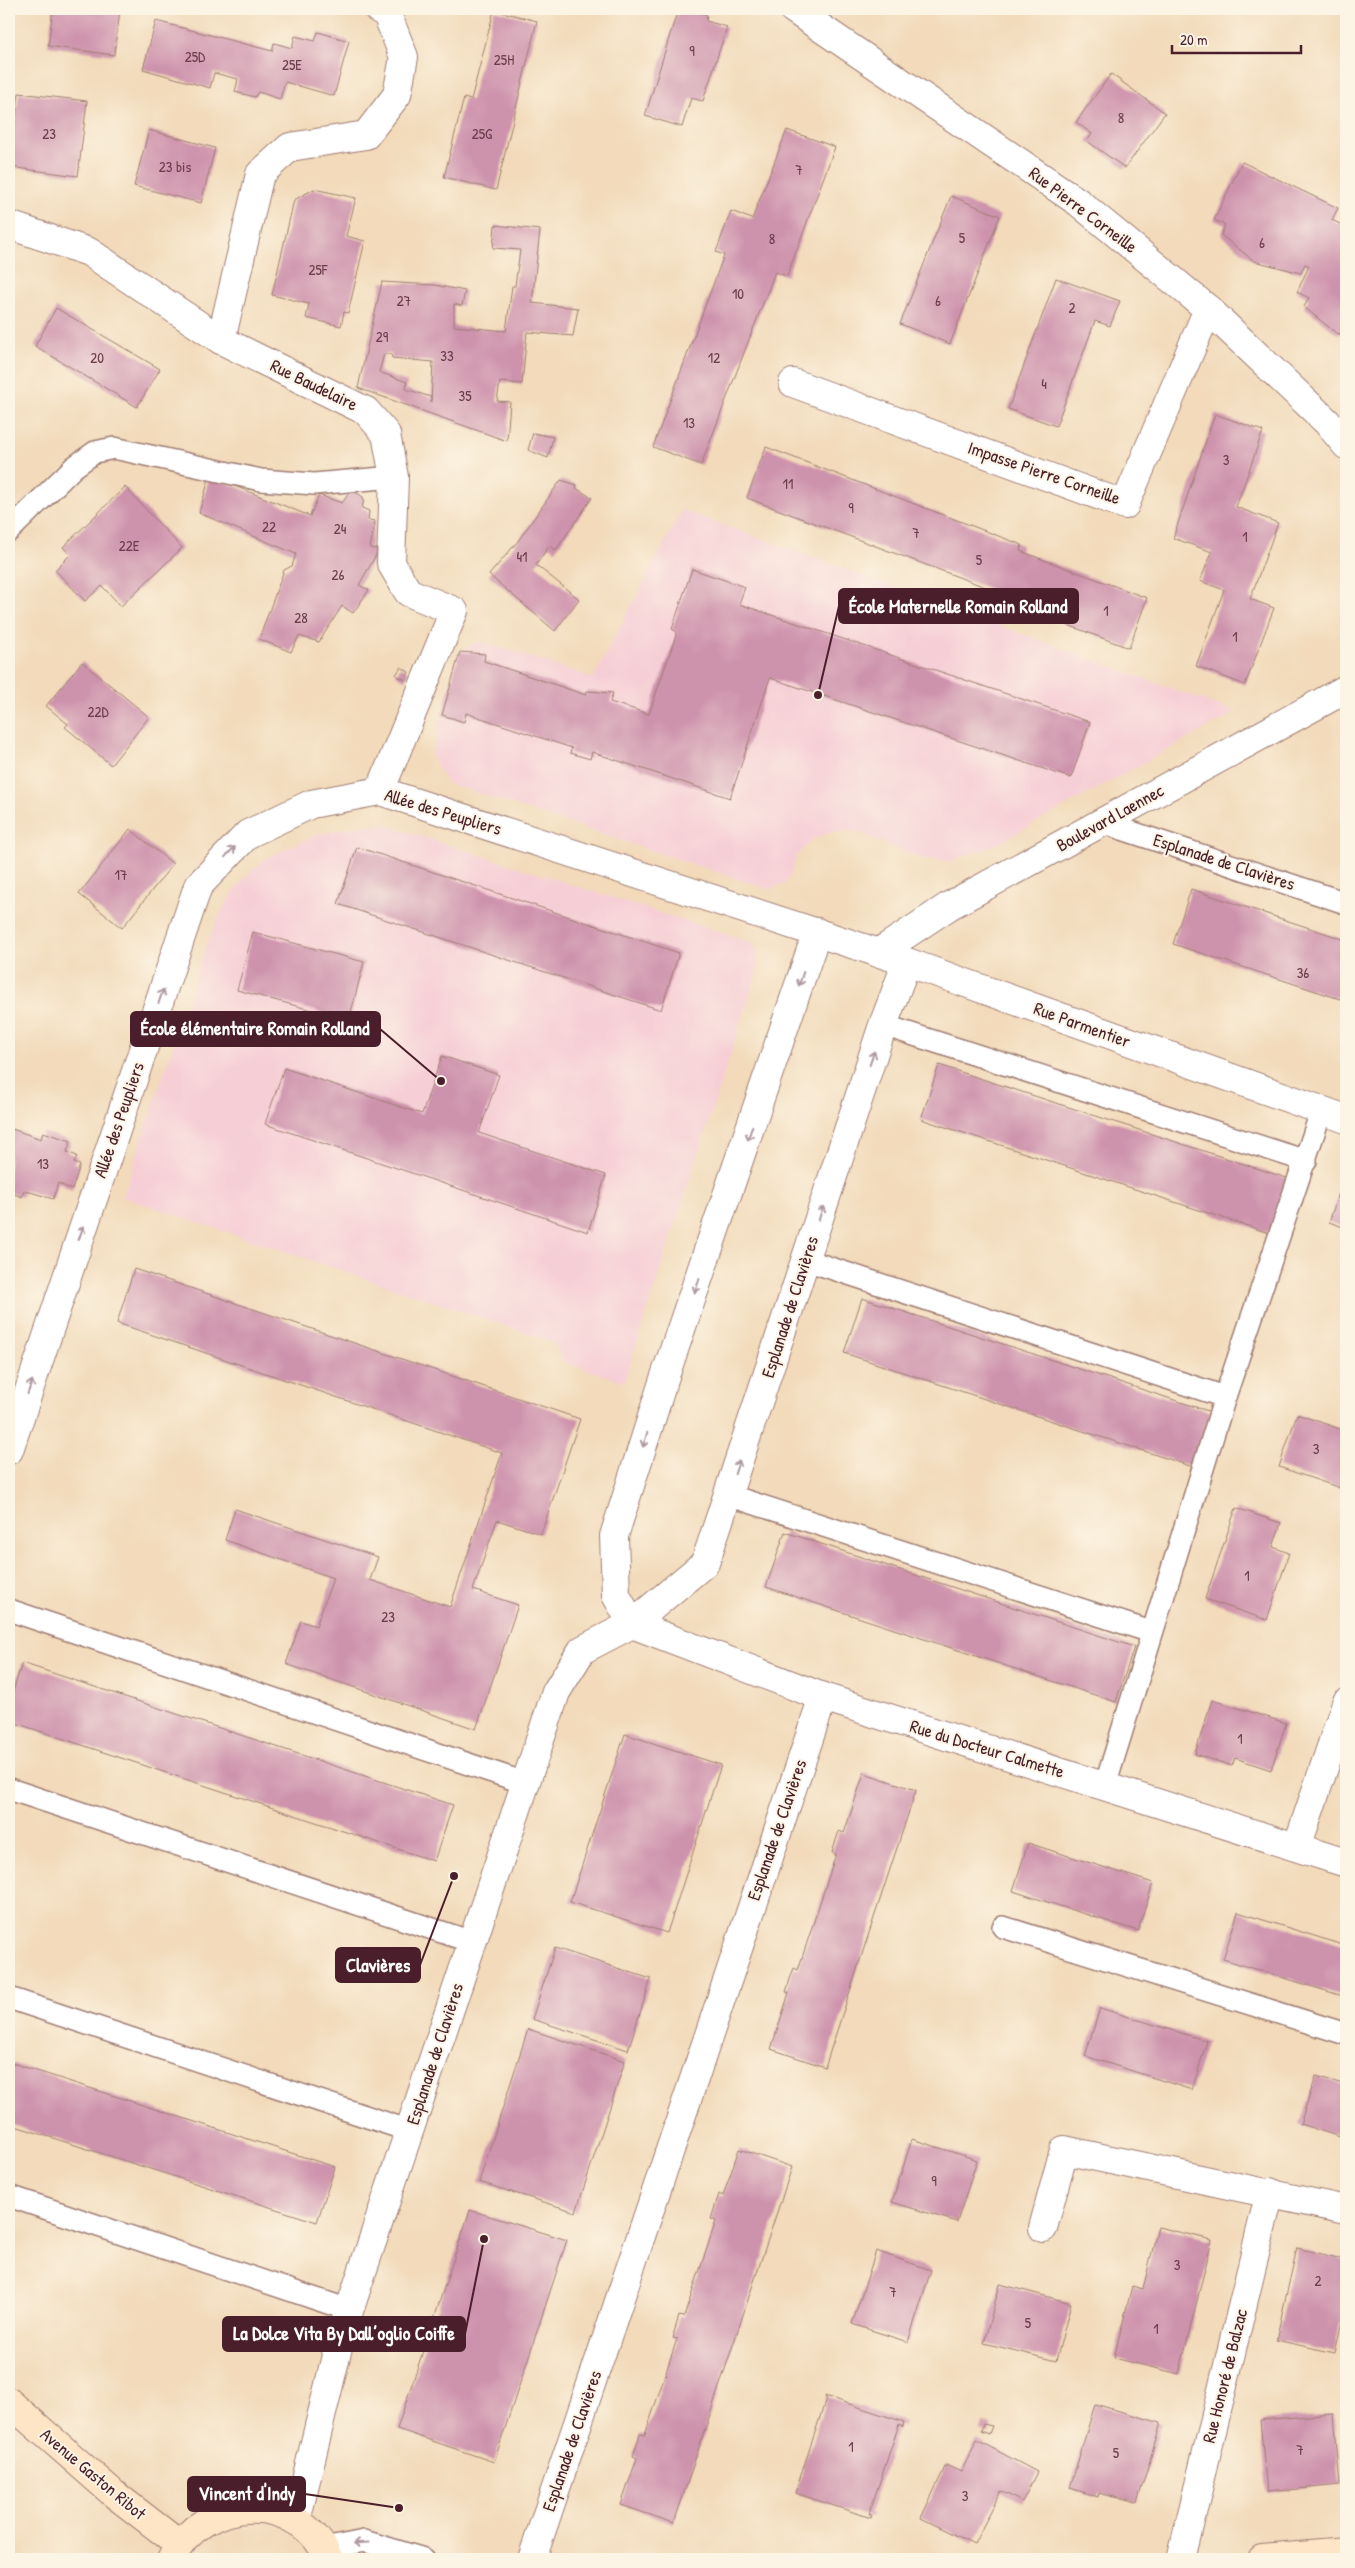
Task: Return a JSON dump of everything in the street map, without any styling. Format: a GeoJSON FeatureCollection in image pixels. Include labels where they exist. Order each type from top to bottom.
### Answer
{"type":"FeatureCollection","features":[{"type":"Feature","properties":{"kind":"street"},"geometry":{"type":"LineString","coordinates":[[221,340],[260,174],[290,147],[366,135],[397,95],[404,57],[387,14],[378,9]]}},
{"type":"Feature","properties":{"kind":"street","name":"Rue Pierre Corneille"},"geometry":{"type":"LineString","coordinates":[[792,9],[1078,202],[1208,309],[1327,422],[1346,445]]}},
{"type":"Feature","properties":{"kind":"street","name":"Rue Baudelaire"},"geometry":{"type":"LineString","coordinates":[[9,225],[89,252],[221,340],[366,411],[386,434],[394,477],[391,564],[408,592],[454,612],[380,790]]}},
{"type":"Feature","properties":{"kind":"street","name":"Impasse Pierre Corneille"},"geometry":{"type":"LineString","coordinates":[[793,383],[1125,505],[1208,309]]}},
{"type":"Feature","properties":{"kind":"street","name":"Boulevard Laennec"},"geometry":{"type":"LineString","coordinates":[[878,953],[949,906],[1346,689]]}},
{"type":"Feature","properties":{"kind":"street","name":"Allée des Peupliers"},"geometry":{"type":"LineString","coordinates":[[9,1450],[198,886],[248,834],[311,804],[380,790],[817,932]]}},
{"type":"Feature","properties":{"kind":"street"},"geometry":{"type":"LineString","coordinates":[[632,1624],[616,1595],[614,1536],[663,1382],[743,1154],[817,932]]}},
{"type":"Feature","properties":{"kind":"street","name":"Rue Parmentier"},"geometry":{"type":"LineString","coordinates":[[817,932],[908,962],[1334,1116]]}},
{"type":"Feature","properties":{"kind":"street","name":"Esplanade de Clavières"},"geometry":{"type":"LineString","coordinates":[[296,2521],[341,2335],[556,1692],[582,1650],[632,1624],[705,1563],[883,1026],[908,962]]}},
{"type":"Feature","properties":{"kind":"street","name":"Rue du Docteur Calmette"},"geometry":{"type":"LineString","coordinates":[[632,1624],[823,1697],[1346,1864]]}},
{"type":"Feature","properties":{"kind":"street","name":"Esplanade de Clavières"},"geometry":{"type":"LineString","coordinates":[[532,2559],[823,1697]]}},
{"type":"Feature","properties":{"kind":"street"},"geometry":{"type":"LineString","coordinates":[[1297,1847],[1346,1703]]}},
{"type":"Feature","properties":{"kind":"street"},"geometry":{"type":"LineString","coordinates":[[1043,2228],[1064,2150],[1270,2192],[1346,2210]]}},
{"type":"Feature","properties":{"kind":"street","name":"Rue Honoré de Balzac"},"geometry":{"type":"LineString","coordinates":[[1181,2559],[1270,2192]]}},
{"type":"Feature","properties":{"kind":"street","name":"Avenue Gaston Ribot"},"geometry":{"type":"LineString","coordinates":[[9,2402],[114,2494],[175,2552]]}},
{"type":"Feature","properties":{"kind":"street"},"geometry":{"type":"LineString","coordinates":[[175,2552],[194,2528],[213,2516],[240,2508],[269,2510],[296,2521],[312,2534],[326,2554]]}},
{"type":"Feature","properties":{"kind":"street"},"geometry":{"type":"LineString","coordinates":[[1262,2559],[1346,2552]]}},
{"type":"Feature","properties":{"kind":"lane"},"geometry":{"type":"LineString","coordinates":[[9,531],[74,467],[94,452],[114,448],[261,480],[314,484],[394,477]]}},
{"type":"Feature","properties":{"kind":"lane","name":"Esplanade de Clavières"},"geometry":{"type":"LineString","coordinates":[[1102,822],[1346,903]]}},
{"type":"Feature","properties":{"kind":"lane"},"geometry":{"type":"LineString","coordinates":[[883,1026],[1306,1161]]}},
{"type":"Feature","properties":{"kind":"lane"},"geometry":{"type":"LineString","coordinates":[[1105,1786],[1225,1396],[1306,1161],[1334,1116]]}},
{"type":"Feature","properties":{"kind":"lane"},"geometry":{"type":"LineString","coordinates":[[806,1260],[1225,1396]]}},
{"type":"Feature","properties":{"kind":"lane"},"geometry":{"type":"LineString","coordinates":[[728,1495],[1152,1632]]}},
{"type":"Feature","properties":{"kind":"lane"},"geometry":{"type":"LineString","coordinates":[[9,1610],[525,1783]]}},
{"type":"Feature","properties":{"kind":"lane"},"geometry":{"type":"LineString","coordinates":[[9,1789],[472,1942]]}},
{"type":"Feature","properties":{"kind":"lane"},"geometry":{"type":"LineString","coordinates":[[1004,1927],[1346,2034]]}},
{"type":"Feature","properties":{"kind":"lane"},"geometry":{"type":"LineString","coordinates":[[9,1998],[410,2131]]}},
{"type":"Feature","properties":{"kind":"lane"},"geometry":{"type":"LineString","coordinates":[[9,2196],[349,2310]]}},
{"type":"Feature","properties":{"kind":"lane"},"geometry":{"type":"LineString","coordinates":[[326,2554],[364,2541],[424,2559]]}},
{"type":"Feature","properties":{"kind":"shaded area"},"geometry":{"type":"Polygon","coordinates":[[[682,510],[1236,712],[993,846],[950,861],[923,859],[858,832],[836,831],[814,838],[796,856],[791,874],[785,884],[768,889],[447,783],[431,755],[459,652],[480,641],[593,678],[682,510]]]}},
{"type":"Feature","properties":{"kind":"shaded area"},"geometry":{"type":"Polygon","coordinates":[[[386,825],[732,936],[751,943],[757,951],[759,966],[624,1382],[562,1361],[554,1342],[123,1197],[206,946],[220,914],[234,891],[252,870],[269,857],[316,835],[358,826],[386,825]]]}},
{"type":"Feature","properties":{"kind":"building"},"geometry":{"type":"Polygon","coordinates":[[[53,9],[120,11],[114,55],[48,46],[53,9]]]}},
{"type":"Feature","properties":{"kind":"building"},"geometry":{"type":"Polygon","coordinates":[[[678,9],[689,9],[707,15],[706,21],[727,27],[703,101],[691,98],[682,127],[645,116],[678,9]]]}},
{"type":"Feature","properties":{"kind":"building"},"geometry":{"type":"Polygon","coordinates":[[[494,10],[537,21],[496,190],[444,177],[464,98],[471,100],[494,10]]]}},
{"type":"Feature","properties":{"kind":"building"},"geometry":{"type":"Polygon","coordinates":[[[156,21],[272,51],[274,43],[292,48],[295,36],[315,41],[318,32],[349,41],[334,96],[285,82],[280,99],[258,92],[255,97],[235,92],[238,79],[214,73],[210,88],[143,69],[156,21]]]}},
{"type":"Feature","properties":{"kind":"building"},"geometry":{"type":"Polygon","coordinates":[[[1111,74],[1165,113],[1125,168],[1087,141],[1092,134],[1076,122],[1111,74]]]}},
{"type":"Feature","properties":{"kind":"building"},"geometry":{"type":"Polygon","coordinates":[[[19,93],[87,101],[78,176],[9,167],[19,93]]]}},
{"type":"Feature","properties":{"kind":"building"},"geometry":{"type":"Polygon","coordinates":[[[149,130],[215,148],[201,203],[134,186],[149,130]]]}},
{"type":"Feature","properties":{"kind":"building"},"geometry":{"type":"Polygon","coordinates":[[[787,130],[835,147],[787,276],[775,272],[701,465],[653,447],[724,255],[716,252],[731,211],[752,219],[787,130]]]}},
{"type":"Feature","properties":{"kind":"building"},"geometry":{"type":"Polygon","coordinates":[[[1242,162],[1338,208],[1332,220],[1346,227],[1346,335],[1336,333],[1304,307],[1309,298],[1297,292],[1309,266],[1305,264],[1301,273],[1254,261],[1221,235],[1225,225],[1214,220],[1242,162]]]}},
{"type":"Feature","properties":{"kind":"building"},"geometry":{"type":"Polygon","coordinates":[[[314,189],[356,198],[346,236],[365,241],[348,313],[344,312],[341,326],[306,318],[309,304],[272,295],[294,200],[314,189]]]}},
{"type":"Feature","properties":{"kind":"building"},"geometry":{"type":"Polygon","coordinates":[[[951,196],[1000,216],[950,344],[900,324],[951,196]]]}},
{"type":"Feature","properties":{"kind":"building"},"geometry":{"type":"Polygon","coordinates":[[[495,225],[540,230],[532,303],[578,308],[573,336],[527,332],[522,384],[500,382],[497,401],[510,402],[507,441],[358,388],[382,282],[435,285],[465,291],[462,306],[454,304],[454,326],[506,331],[512,286],[515,286],[520,250],[493,248],[495,225]],[[384,354],[379,372],[407,382],[406,389],[431,397],[431,402],[433,362],[392,358],[391,354],[384,354]]]}},
{"type":"Feature","properties":{"kind":"building"},"geometry":{"type":"Polygon","coordinates":[[[1056,278],[1120,301],[1110,326],[1095,321],[1056,426],[1008,409],[1056,278]]]}},
{"type":"Feature","properties":{"kind":"building"},"geometry":{"type":"Polygon","coordinates":[[[56,308],[160,369],[137,407],[35,346],[56,308]]]}},
{"type":"Feature","properties":{"kind":"building"},"geometry":{"type":"Polygon","coordinates":[[[1215,414],[1263,431],[1236,507],[1278,523],[1250,599],[1274,608],[1245,685],[1196,666],[1224,590],[1200,581],[1212,552],[1173,538],[1215,414]]]}},
{"type":"Feature","properties":{"kind":"building"},"geometry":{"type":"Polygon","coordinates":[[[533,433],[553,437],[548,458],[528,450],[533,433]]]}},
{"type":"Feature","properties":{"kind":"building"},"geometry":{"type":"Polygon","coordinates":[[[766,447],[1022,545],[1020,551],[1147,598],[1129,648],[1001,600],[1004,594],[747,498],[766,447]]]}},
{"type":"Feature","properties":{"kind":"building"},"geometry":{"type":"Polygon","coordinates":[[[209,479],[222,481],[310,516],[319,495],[342,503],[350,492],[357,493],[363,497],[362,508],[369,511],[368,520],[375,521],[370,548],[377,549],[376,555],[359,585],[369,590],[353,613],[342,606],[319,642],[299,636],[291,652],[259,639],[284,570],[292,566],[296,554],[199,513],[209,479]]]}},
{"type":"Feature","properties":{"kind":"building"},"geometry":{"type":"Polygon","coordinates":[[[561,480],[577,485],[576,488],[592,498],[556,550],[549,546],[536,565],[579,599],[555,631],[489,575],[518,541],[561,480]]]}},
{"type":"Feature","properties":{"kind":"building"},"geometry":{"type":"Polygon","coordinates":[[[125,487],[182,548],[121,606],[102,586],[85,601],[55,570],[70,555],[63,547],[125,487]]]}},
{"type":"Feature","properties":{"kind":"building"},"geometry":{"type":"Polygon","coordinates":[[[692,569],[745,587],[739,604],[1090,722],[1071,778],[770,678],[730,798],[592,752],[590,759],[570,753],[572,748],[466,713],[464,722],[442,715],[460,652],[485,654],[484,661],[586,695],[587,691],[613,693],[610,702],[649,714],[677,632],[672,629],[692,569]]]}},
{"type":"Feature","properties":{"kind":"building"},"geometry":{"type":"Polygon","coordinates":[[[82,662],[149,717],[111,765],[65,727],[68,724],[46,706],[82,662]]]}},
{"type":"Feature","properties":{"kind":"building"},"geometry":{"type":"Polygon","coordinates":[[[401,667],[409,672],[405,680],[396,675],[401,667]]]}},
{"type":"Feature","properties":{"kind":"building"},"geometry":{"type":"Polygon","coordinates":[[[130,829],[173,864],[122,928],[79,894],[130,829]]]}},
{"type":"Feature","properties":{"kind":"building"},"geometry":{"type":"Polygon","coordinates":[[[357,847],[679,953],[661,1010],[338,904],[357,847]]]}},
{"type":"Feature","properties":{"kind":"building"},"geometry":{"type":"Polygon","coordinates":[[[1191,889],[1346,940],[1346,1001],[1173,944],[1191,889]]]}},
{"type":"Feature","properties":{"kind":"building"},"geometry":{"type":"Polygon","coordinates":[[[253,932],[364,962],[349,1020],[237,990],[253,932]]]}},
{"type":"Feature","properties":{"kind":"building"},"geometry":{"type":"Polygon","coordinates":[[[442,1056],[499,1075],[479,1133],[606,1175],[588,1232],[265,1124],[284,1068],[422,1114],[442,1056]]]}},
{"type":"Feature","properties":{"kind":"building"},"geometry":{"type":"Polygon","coordinates":[[[939,1065],[1290,1179],[1272,1234],[921,1119],[939,1065]]]}},
{"type":"Feature","properties":{"kind":"building"},"geometry":{"type":"Polygon","coordinates":[[[9,1128],[41,1139],[43,1132],[71,1141],[67,1152],[77,1156],[74,1163],[80,1165],[72,1190],[58,1183],[53,1199],[24,1190],[22,1197],[9,1192],[9,1128]]]}},
{"type":"Feature","properties":{"kind":"building"},"geometry":{"type":"Polygon","coordinates":[[[1346,1173],[1346,1228],[1329,1222],[1346,1173]]]}},
{"type":"Feature","properties":{"kind":"building"},"geometry":{"type":"Polygon","coordinates":[[[134,1269],[580,1419],[541,1534],[497,1520],[473,1590],[518,1605],[476,1729],[286,1664],[301,1621],[316,1626],[333,1578],[225,1540],[235,1509],[378,1557],[370,1580],[450,1607],[502,1453],[117,1323],[134,1269]]]}},
{"type":"Feature","properties":{"kind":"building"},"geometry":{"type":"Polygon","coordinates":[[[862,1298],[1211,1412],[1193,1467],[844,1353],[862,1298]]]}},
{"type":"Feature","properties":{"kind":"building"},"geometry":{"type":"Polygon","coordinates":[[[1297,1414],[1346,1431],[1346,1490],[1279,1467],[1297,1414]]]}},
{"type":"Feature","properties":{"kind":"building"},"geometry":{"type":"Polygon","coordinates":[[[1236,1508],[1281,1523],[1273,1547],[1289,1553],[1267,1620],[1205,1599],[1236,1508]]]}},
{"type":"Feature","properties":{"kind":"building"},"geometry":{"type":"Polygon","coordinates":[[[785,1532],[1134,1647],[1116,1702],[766,1587],[785,1532]]]}},
{"type":"Feature","properties":{"kind":"building"},"geometry":{"type":"Polygon","coordinates":[[[22,1663],[453,1805],[434,1861],[9,1721],[9,1704],[22,1663]]]}},
{"type":"Feature","properties":{"kind":"building"},"geometry":{"type":"Polygon","coordinates":[[[1212,1700],[1286,1723],[1271,1770],[1235,1758],[1232,1766],[1195,1754],[1212,1700]]]}},
{"type":"Feature","properties":{"kind":"building"},"geometry":{"type":"Polygon","coordinates":[[[625,1734],[721,1765],[667,1933],[570,1902],[625,1734]]]}},
{"type":"Feature","properties":{"kind":"building"},"geometry":{"type":"Polygon","coordinates":[[[864,1773],[916,1790],[825,2067],[771,2049],[789,1993],[786,1992],[790,1979],[794,1968],[798,1970],[836,1854],[832,1853],[839,1831],[844,1833],[864,1773]]]}},
{"type":"Feature","properties":{"kind":"building"},"geometry":{"type":"Polygon","coordinates":[[[1028,1843],[1153,1883],[1138,1931],[1013,1891],[1028,1843]]]}},
{"type":"Feature","properties":{"kind":"building"},"geometry":{"type":"Polygon","coordinates":[[[1238,1912],[1346,1946],[1346,1997],[1223,1959],[1238,1912]]]}},
{"type":"Feature","properties":{"kind":"building"},"geometry":{"type":"Polygon","coordinates":[[[555,1948],[651,1979],[628,2050],[532,2019],[555,1948]]]}},
{"type":"Feature","properties":{"kind":"building"},"geometry":{"type":"Polygon","coordinates":[[[1100,2008],[1207,2041],[1192,2090],[1085,2056],[1100,2008]]]}},
{"type":"Feature","properties":{"kind":"building"},"geometry":{"type":"Polygon","coordinates":[[[528,2029],[625,2061],[576,2212],[479,2182],[528,2029]]]}},
{"type":"Feature","properties":{"kind":"building"},"geometry":{"type":"Polygon","coordinates":[[[9,2062],[335,2167],[317,2222],[9,2124],[9,2062]]]}},
{"type":"Feature","properties":{"kind":"building"},"geometry":{"type":"Polygon","coordinates":[[[1316,2076],[1346,2085],[1346,2139],[1300,2124],[1316,2076]]]}},
{"type":"Feature","properties":{"kind":"building"},"geometry":{"type":"Polygon","coordinates":[[[912,2139],[977,2160],[957,2222],[892,2202],[912,2139]]]}},
{"type":"Feature","properties":{"kind":"building"},"geometry":{"type":"Polygon","coordinates":[[[739,2149],[792,2167],[674,2523],[621,2505],[637,2458],[633,2456],[640,2434],[645,2435],[677,2339],[672,2338],[679,2316],[684,2317],[716,2221],[711,2219],[719,2194],[723,2196],[739,2149]]]}},
{"type":"Feature","properties":{"kind":"building"},"geometry":{"type":"Polygon","coordinates":[[[470,2210],[567,2240],[494,2462],[397,2429],[470,2210]]]}},
{"type":"Feature","properties":{"kind":"building"},"geometry":{"type":"Polygon","coordinates":[[[1158,2227],[1212,2240],[1179,2374],[1114,2358],[1132,2286],[1143,2289],[1158,2227]]]}},
{"type":"Feature","properties":{"kind":"building"},"geometry":{"type":"Polygon","coordinates":[[[1297,2248],[1346,2260],[1346,2301],[1335,2353],[1276,2340],[1297,2248]]]}},
{"type":"Feature","properties":{"kind":"building"},"geometry":{"type":"Polygon","coordinates":[[[876,2251],[931,2270],[908,2342],[852,2324],[876,2251]]]}},
{"type":"Feature","properties":{"kind":"building"},"geometry":{"type":"Polygon","coordinates":[[[1000,2284],[1071,2303],[1056,2361],[984,2343],[1000,2284]]]}},
{"type":"Feature","properties":{"kind":"building"},"geometry":{"type":"Polygon","coordinates":[[[825,2396],[904,2422],[903,2427],[899,2424],[869,2514],[872,2515],[871,2518],[795,2493],[826,2399],[825,2396]]]}},
{"type":"Feature","properties":{"kind":"building"},"geometry":{"type":"Polygon","coordinates":[[[1095,2404],[1161,2423],[1137,2503],[1099,2493],[1098,2497],[1070,2488],[1095,2404]]]}},
{"type":"Feature","properties":{"kind":"building"},"geometry":{"type":"Polygon","coordinates":[[[1334,2414],[1340,2485],[1267,2492],[1260,2420],[1334,2414]]]}},
{"type":"Feature","properties":{"kind":"building"},"geometry":{"type":"Polygon","coordinates":[[[983,2424],[992,2426],[989,2434],[981,2431],[983,2424]]]}},
{"type":"Feature","properties":{"kind":"building"},"geometry":{"type":"Polygon","coordinates":[[[977,2440],[1037,2472],[1022,2502],[1001,2491],[974,2544],[921,2518],[946,2465],[961,2472],[977,2440]]]}},
{"type":"Feature","properties":{"kind":"place","name":"École Maternelle Romain Rolland"},"geometry":{"type":"Point","coordinates":[818,695]}},
{"type":"Feature","properties":{"kind":"place","name":"École élémentaire Romain Rolland"},"geometry":{"type":"Point","coordinates":[441,1081]}},
{"type":"Feature","properties":{"kind":"place","name":"Clavières"},"geometry":{"type":"Point","coordinates":[454,1876]}},
{"type":"Feature","properties":{"kind":"place","name":"La Dolce Vita By Dall’oglio Coiffe"},"geometry":{"type":"Point","coordinates":[484,2239]}},
{"type":"Feature","properties":{"kind":"place","name":"Vincent d'Indy"},"geometry":{"type":"Point","coordinates":[399,2508]}}]}
